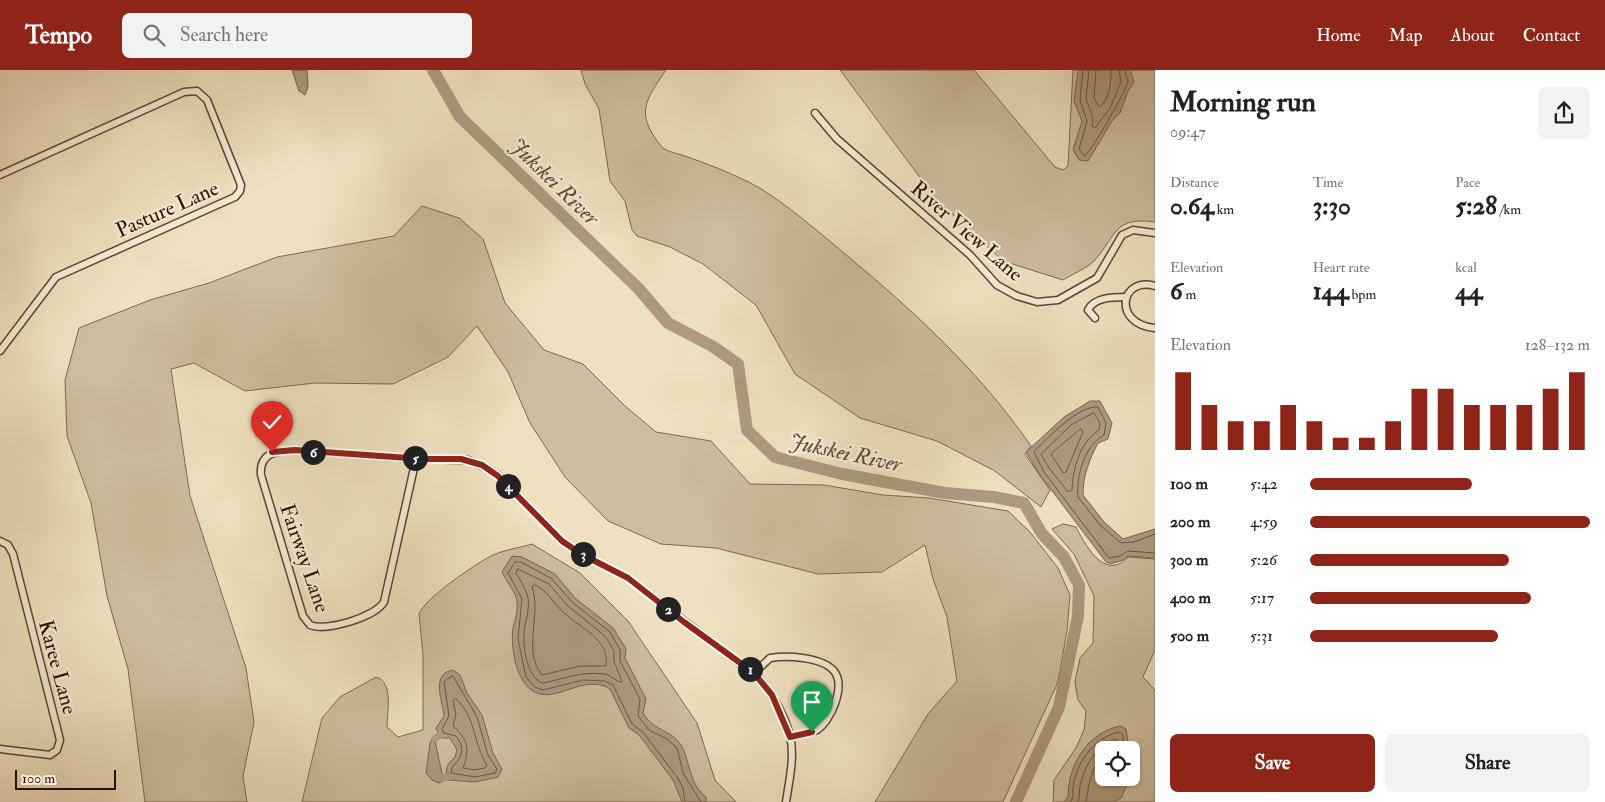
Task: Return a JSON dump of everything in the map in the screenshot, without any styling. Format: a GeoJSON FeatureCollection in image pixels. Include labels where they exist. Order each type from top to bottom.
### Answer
{"type":"FeatureCollection","features":[{"type":"Feature","properties":{"kind":"street","name":"Pasture Lane"},"geometry":{"type":"LineString","coordinates":[[0,175],[120,120],[193,90],[202,93],[207,100],[241,184],[238,194],[229,200],[67,271],[51,280],[0,351]]}},
{"type":"Feature","properties":{"kind":"street","name":"River View Lane"},"geometry":{"type":"LineString","coordinates":[[815,113],[837,139],[970,255],[997,285],[1017,296],[1037,302],[1058,300],[1097,278],[1124,233],[1133,230],[1155,233]]}},
{"type":"Feature","properties":{"kind":"street"},"geometry":{"type":"LineString","coordinates":[[1095,318],[1088,310],[1091,305],[1101,300],[1126,297],[1138,287],[1155,286]]}},
{"type":"Feature","properties":{"kind":"street"},"geometry":{"type":"LineString","coordinates":[[1126,297],[1125,309],[1129,317],[1142,326],[1155,328]]}},
{"type":"Feature","properties":{"kind":"street","name":"Fairway Lane"},"geometry":{"type":"LineString","coordinates":[[416,458],[384,602],[379,609],[363,616],[327,627],[310,626],[303,616],[262,482],[260,470],[263,460],[272,452],[281,450],[461,459],[487,468],[498,476],[562,541],[581,554],[628,578],[754,673],[772,695],[790,737],[791,757],[786,802]]}},
{"type":"Feature","properties":{"kind":"street","name":"Karee Lane"},"geometry":{"type":"LineString","coordinates":[[0,540],[8,545],[13,554],[60,740],[58,750],[50,755],[0,749]]}},
{"type":"Feature","properties":{"kind":"street"},"geometry":{"type":"LineString","coordinates":[[754,673],[770,658],[784,657],[823,664],[832,669],[837,676],[840,688],[838,697],[821,726],[812,732],[790,737]]}},
{"type":"Feature","properties":{"kind":"shaded area"},"geometry":{"type":"Polygon","coordinates":[[[581,70],[666,70],[648,99],[646,107],[648,125],[661,146],[668,151],[701,162],[758,187],[825,237],[921,320],[990,393],[1031,446],[1025,454],[1050,490],[1041,507],[995,471],[937,441],[860,418],[795,374],[756,305],[703,264],[670,247],[637,236],[632,230],[625,201],[610,181],[599,109],[585,84],[581,70]]]}},
{"type":"Feature","properties":{"kind":"shaded area"},"geometry":{"type":"Polygon","coordinates":[[[840,70],[974,70],[1055,167],[1063,170],[1068,166],[1073,70],[1155,70],[1155,222],[1141,221],[1123,225],[1112,236],[1094,261],[1063,280],[1003,261],[936,199],[840,70]]]}},
{"type":"Feature","properties":{"kind":"shaded area"},"geometry":{"type":"Polygon","coordinates":[[[422,206],[459,218],[483,239],[505,303],[544,350],[583,364],[625,406],[656,432],[711,441],[750,484],[824,485],[883,495],[929,498],[1008,511],[1030,532],[1058,568],[1070,595],[1067,631],[1058,682],[1003,802],[875,802],[928,714],[957,681],[947,617],[933,579],[925,545],[882,572],[818,574],[716,548],[661,544],[608,521],[565,477],[530,423],[508,372],[477,326],[448,357],[393,384],[315,383],[245,391],[194,363],[171,369],[190,496],[246,668],[254,722],[243,776],[247,802],[145,802],[128,669],[107,596],[91,503],[67,436],[65,380],[79,328],[150,300],[209,283],[277,257],[394,236],[422,206]]]}},
{"type":"Feature","properties":{"kind":"shaded area"},"geometry":{"type":"Polygon","coordinates":[[[1063,524],[1076,527],[1090,551],[1104,563],[1111,565],[1120,564],[1128,557],[1155,559],[1155,650],[1143,677],[1155,690],[1155,802],[1053,802],[1054,780],[1076,748],[1084,730],[1086,711],[1078,700],[1075,682],[1080,658],[1093,643],[1094,596],[1074,554],[1052,529],[1063,524]]]}},
{"type":"Feature","properties":{"kind":"shaded area"},"geometry":{"type":"Polygon","coordinates":[[[532,544],[580,573],[628,621],[697,723],[715,780],[736,802],[302,802],[322,718],[340,697],[376,677],[382,680],[387,691],[387,727],[398,737],[423,730],[423,655],[419,614],[423,607],[440,591],[483,560],[501,552],[532,544]]]}},
{"type":"Feature","properties":{"kind":"water"},"geometry":{"type":"Polygon","coordinates":[[[292,70],[307,70],[308,87],[305,95],[299,91],[292,70]]]}},
{"type":"Feature","properties":{"kind":"water"},"geometry":{"type":"Polygon","coordinates":[[[1078,70],[1130,70],[1134,82],[1128,91],[1120,113],[1112,121],[1088,161],[1079,160],[1073,150],[1082,121],[1074,101],[1078,70]]]}},
{"type":"Feature","properties":{"kind":"water"},"geometry":{"type":"Polygon","coordinates":[[[1090,401],[1100,401],[1112,423],[1108,439],[1098,443],[1089,462],[1085,475],[1083,495],[1104,522],[1123,539],[1155,529],[1155,558],[1128,556],[1111,564],[1106,562],[1040,475],[1026,452],[1064,417],[1090,401]]]}},
{"type":"Feature","properties":{"kind":"water"},"geometry":{"type":"Polygon","coordinates":[[[512,556],[522,557],[555,574],[575,598],[613,628],[626,649],[625,658],[646,699],[643,713],[652,724],[672,736],[681,745],[696,786],[706,797],[706,802],[682,802],[673,780],[639,735],[629,728],[610,689],[592,684],[548,695],[532,691],[526,685],[514,657],[512,637],[517,602],[513,590],[502,572],[512,556]]]}},
{"type":"Feature","properties":{"kind":"water"},"geometry":{"type":"Polygon","coordinates":[[[453,670],[460,675],[467,693],[482,715],[493,753],[502,769],[498,777],[475,782],[448,780],[447,767],[455,757],[457,750],[450,738],[440,738],[436,728],[444,716],[439,689],[440,682],[446,672],[453,670]]]}},
{"type":"Feature","properties":{"kind":"water"},"geometry":{"type":"Polygon","coordinates":[[[1120,726],[1126,729],[1128,741],[1095,741],[1095,786],[1126,786],[1121,798],[1114,802],[1064,802],[1068,797],[1071,773],[1082,752],[1089,743],[1108,730],[1120,726]]]}},
{"type":"Feature","properties":{"kind":"water"},"geometry":{"type":"Polygon","coordinates":[[[434,736],[443,778],[443,781],[439,783],[432,780],[426,773],[430,743],[434,736]]]}},
{"type":"Feature","properties":{"kind":"waterway","name":"Jukskei River"},"geometry":{"type":"LineString","coordinates":[[433,70],[460,117],[638,288],[668,323],[712,346],[738,364],[747,430],[775,457],[842,474],[945,493],[994,497],[1024,503],[1042,534],[1064,557],[1079,585],[1078,616],[1059,707],[1016,802]]}},
{"type":"Feature","properties":{"kind":"waterway"},"geometry":{"type":"LineString","coordinates":[[435,738],[439,736]]}},
{"type":"Feature","properties":{"kind":"waterway"},"geometry":{"type":"LineString","coordinates":[[443,778],[447,777]]}},
{"type":"Feature","properties":{"kind":"route"},"geometry":{"type":"LineString","coordinates":[[272,452],[295,450],[423,459],[461,459],[482,465],[494,472],[562,541],[581,554],[620,572],[754,673],[772,695],[790,737],[812,732]]}}]}
